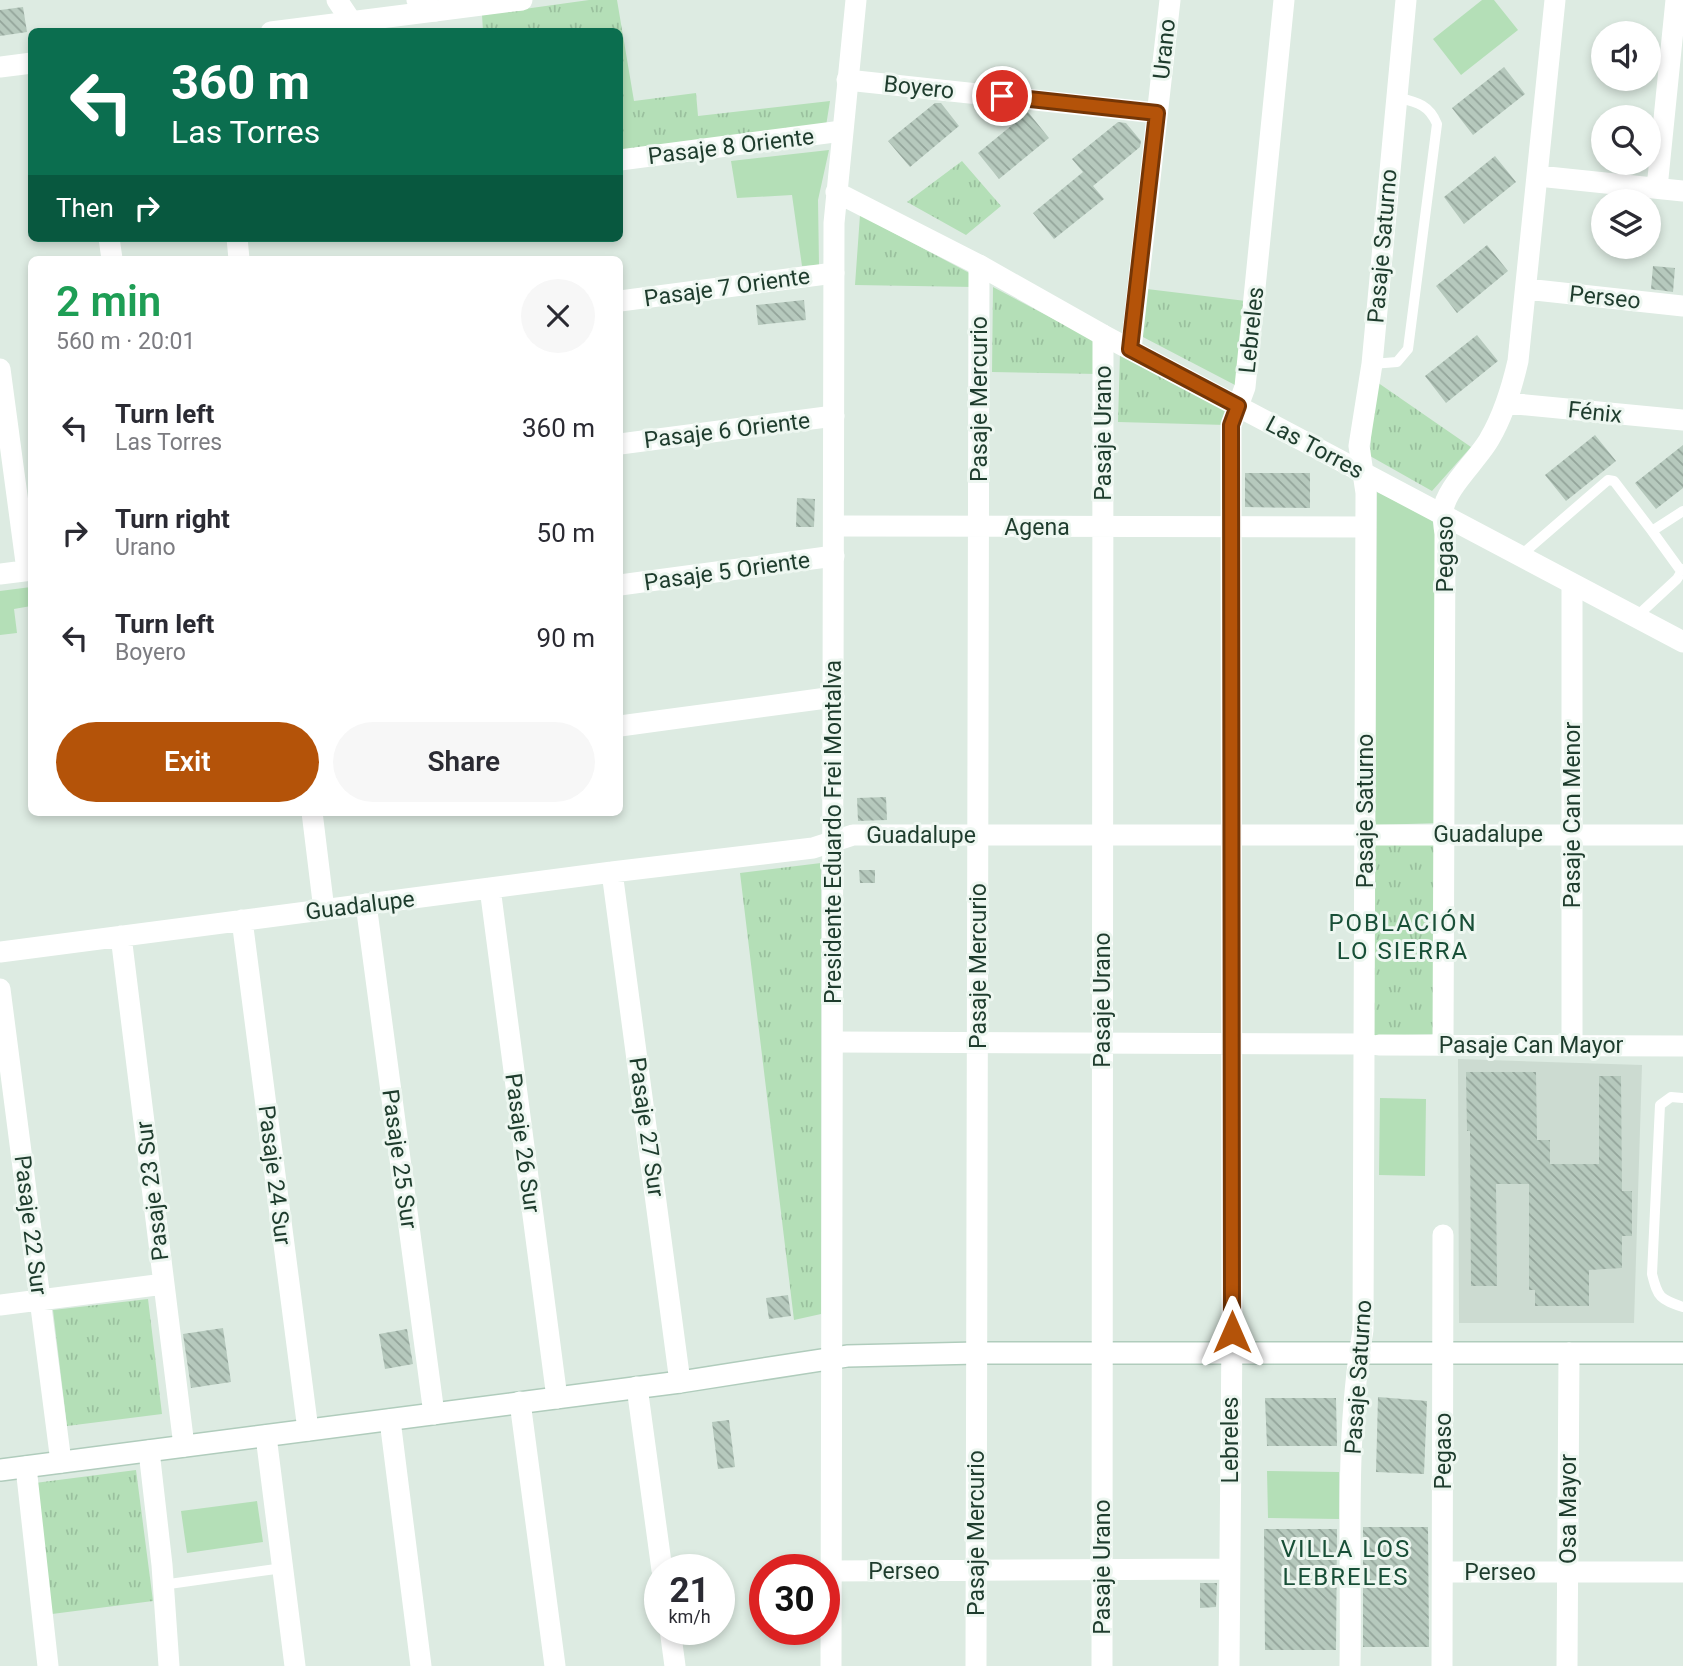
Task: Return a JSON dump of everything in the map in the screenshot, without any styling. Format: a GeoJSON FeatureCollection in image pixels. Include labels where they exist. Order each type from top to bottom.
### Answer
{"type":"FeatureCollection","features":[{"type":"Feature","properties":{"kind":"street"},"geometry":{"type":"LineString","coordinates":[[337,0],[351,21]]}},
{"type":"Feature","properties":{"kind":"street"},"geometry":{"type":"LineString","coordinates":[[300,28],[351,21],[426,5],[522,0]]}},
{"type":"Feature","properties":{"kind":"street","name":"Presidente Eduardo Frei Montalva"},"geometry":{"type":"LineString","coordinates":[[831,1554],[834,273],[836,192],[856,0]]}},
{"type":"Feature","properties":{"kind":"street","name":"Urano"},"geometry":{"type":"LineString","coordinates":[[1130,349],[1170,0]]}},
{"type":"Feature","properties":{"kind":"street","name":"Lebreles"},"geometry":{"type":"LineString","coordinates":[[1229,1666],[1231,425],[1245,387],[1284,0]]}},
{"type":"Feature","properties":{"kind":"street","name":"Pasaje Saturno"},"geometry":{"type":"LineString","coordinates":[[1350,1666],[1352,1442],[1363,1331],[1372,1045],[1365,834],[1366,493],[1359,446],[1371,364],[1406,0]]}},
{"type":"Feature","properties":{"kind":"street","name":"Pegaso"},"geometry":{"type":"LineString","coordinates":[[1443,1045],[1443,513],[1449,494],[1490,438],[1506,403],[1518,360],[1555,0]]}},
{"type":"Feature","properties":{"kind":"street"},"geometry":{"type":"LineString","coordinates":[[1657,188],[1676,0]]}},
{"type":"Feature","properties":{"kind":"street"},"geometry":{"type":"LineString","coordinates":[[0,67],[28,63]]}},
{"type":"Feature","properties":{"kind":"street","name":"Boyero"},"geometry":{"type":"LineString","coordinates":[[847,80],[1157,113]]}},
{"type":"Feature","properties":{"kind":"street","name":"Pasaje 8 Oriente"},"geometry":{"type":"LineString","coordinates":[[623,160],[842,131]]}},
{"type":"Feature","properties":{"kind":"street"},"geometry":{"type":"LineString","coordinates":[[1538,176],[1683,191]]}},
{"type":"Feature","properties":{"kind":"street","name":"Las Torres"},"geometry":{"type":"LineString","coordinates":[[836,192],[979,265],[1103,335],[1683,642]]}},
{"type":"Feature","properties":{"kind":"street","name":"Pasaje Mercurio"},"geometry":{"type":"LineString","coordinates":[[976,1666],[979,265]]}},
{"type":"Feature","properties":{"kind":"street","name":"Pasaje 7 Oriente"},"geometry":{"type":"LineString","coordinates":[[623,301],[834,273]]}},
{"type":"Feature","properties":{"kind":"street","name":"Perseo"},"geometry":{"type":"LineString","coordinates":[[1526,289],[1683,306]]}},
{"type":"Feature","properties":{"kind":"street","name":"Pasaje Urano"},"geometry":{"type":"LineString","coordinates":[[1102,1666],[1103,335]]}},
{"type":"Feature","properties":{"kind":"street"},"geometry":{"type":"LineString","coordinates":[[0,369],[28,563]]}},
{"type":"Feature","properties":{"kind":"street","name":"Fénix"},"geometry":{"type":"LineString","coordinates":[[1506,403],[1683,420]]}},
{"type":"Feature","properties":{"kind":"street","name":"Pasaje 6 Oriente"},"geometry":{"type":"LineString","coordinates":[[623,444],[834,416]]}},
{"type":"Feature","properties":{"kind":"street","name":"Agena"},"geometry":{"type":"LineString","coordinates":[[834,526],[1366,527]]}},
{"type":"Feature","properties":{"kind":"street","name":"Pasaje 5 Oriente"},"geometry":{"type":"LineString","coordinates":[[623,585],[834,556]]}},
{"type":"Feature","properties":{"kind":"street"},"geometry":{"type":"LineString","coordinates":[[0,574],[28,570]]}},
{"type":"Feature","properties":{"kind":"street","name":"Pasaje Can Menor"},"geometry":{"type":"LineString","coordinates":[[1572,584],[1572,1045]]}},
{"type":"Feature","properties":{"kind":"street"},"geometry":{"type":"LineString","coordinates":[[623,726],[834,697]]}},
{"type":"Feature","properties":{"kind":"street"},"geometry":{"type":"LineString","coordinates":[[312,816],[324,910]]}},
{"type":"Feature","properties":{"kind":"street","name":"Guadalupe"},"geometry":{"type":"LineString","coordinates":[[0,952],[813,848],[853,835],[1683,835]]}},
{"type":"Feature","properties":{"kind":"street","name":"Pasaje 27 Sur"},"geometry":{"type":"LineString","coordinates":[[612,872],[680,1382]]}},
{"type":"Feature","properties":{"kind":"street","name":"Pasaje 26 Sur"},"geometry":{"type":"LineString","coordinates":[[490,888],[557,1398]]}},
{"type":"Feature","properties":{"kind":"street","name":"Pasaje 25 Sur"},"geometry":{"type":"LineString","coordinates":[[366,904],[434,1414]]}},
{"type":"Feature","properties":{"kind":"street","name":"Pasaje 24 Sur"},"geometry":{"type":"LineString","coordinates":[[242,920],[308,1430]]}},
{"type":"Feature","properties":{"kind":"street","name":"Pasaje 23 Sur"},"geometry":{"type":"LineString","coordinates":[[121,936],[184,1446]]}},
{"type":"Feature","properties":{"kind":"street","name":"Pasaje 22 Sur"},"geometry":{"type":"LineString","coordinates":[[0,989],[61,1462]]}},
{"type":"Feature","properties":{"kind":"street","name":"Pasaje Can Mayor"},"geometry":{"type":"LineString","coordinates":[[833,1042],[1683,1046]]}},
{"type":"Feature","properties":{"kind":"street","name":"Pegaso"},"geometry":{"type":"LineString","coordinates":[[1443,1235],[1443,1666]]}},
{"type":"Feature","properties":{"kind":"street"},"geometry":{"type":"LineString","coordinates":[[0,1304],[164,1284]]}},
{"type":"Feature","properties":{"kind":"street"},"geometry":{"type":"LineString","coordinates":[[0,1470],[680,1382],[832,1357],[977,1353],[1683,1353]]}},
{"type":"Feature","properties":{"kind":"street","name":"Osa Mayor"},"geometry":{"type":"LineString","coordinates":[[1567,1666],[1569,1353]]}},
{"type":"Feature","properties":{"kind":"street"},"geometry":{"type":"LineString","coordinates":[[638,1387],[660,1554]]}},
{"type":"Feature","properties":{"kind":"street"},"geometry":{"type":"LineString","coordinates":[[520,1402],[555,1666]]}},
{"type":"Feature","properties":{"kind":"street"},"geometry":{"type":"LineString","coordinates":[[390,1420],[421,1666]]}},
{"type":"Feature","properties":{"kind":"street"},"geometry":{"type":"LineString","coordinates":[[266,1436],[295,1666]]}},
{"type":"Feature","properties":{"kind":"street"},"geometry":{"type":"LineString","coordinates":[[149,1451],[162,1565],[169,1666]]}},
{"type":"Feature","properties":{"kind":"street"},"geometry":{"type":"LineString","coordinates":[[26,1467],[48,1666]]}},
{"type":"Feature","properties":{"kind":"street","name":"Perseo"},"geometry":{"type":"LineString","coordinates":[[840,1571],[1230,1569]]}},
{"type":"Feature","properties":{"kind":"street","name":"Perseo"},"geometry":{"type":"LineString","coordinates":[[1443,1572],[1683,1572]]}},
{"type":"Feature","properties":{"kind":"street"},"geometry":{"type":"LineString","coordinates":[[672,1645],[675,1666]]}},
{"type":"Feature","properties":{"kind":"street","name":"Presidente Eduardo Frei Montalva"},"geometry":{"type":"LineString","coordinates":[[831,1645],[831,1666]]}},
{"type":"Feature","properties":{"kind":"lane"},"geometry":{"type":"LineString","coordinates":[[1371,364],[1397,362],[1408,349],[1437,124],[1432,112],[1423,104],[1396,97]]}},
{"type":"Feature","properties":{"kind":"lane"},"geometry":{"type":"LineString","coordinates":[[1520,555],[1608,480],[1614,481],[1682,570],[1677,579],[1635,618]]}},
{"type":"Feature","properties":{"kind":"lane"},"geometry":{"type":"LineString","coordinates":[[1653,531],[1683,512]]}},
{"type":"Feature","properties":{"kind":"lane"},"geometry":{"type":"LineString","coordinates":[[1683,1098],[1671,1097],[1660,1105],[1652,1274],[1656,1291],[1662,1300],[1683,1307]]}},
{"type":"Feature","properties":{"kind":"lane"},"geometry":{"type":"LineString","coordinates":[[162,1585],[283,1568]]}},
{"type":"Feature","properties":{"kind":"shaded area"},"geometry":{"type":"Polygon","coordinates":[[[1458,1059],[1642,1065],[1634,1323],[1459,1323],[1458,1059]]]}},
{"type":"Feature","properties":{"kind":"green space"},"geometry":{"type":"Polygon","coordinates":[[[589,0],[617,0],[622,28],[483,28],[482,15],[589,0]]]}},
{"type":"Feature","properties":{"kind":"green space"},"geometry":{"type":"Polygon","coordinates":[[[1482,0],[1494,0],[1518,30],[1461,75],[1433,39],[1482,0]]]}},
{"type":"Feature","properties":{"kind":"green space"},"geometry":{"type":"Polygon","coordinates":[[[623,36],[634,101],[696,93],[698,116],[830,101],[826,126],[623,151],[623,36]]]}},
{"type":"Feature","properties":{"kind":"green space"},"geometry":{"type":"Polygon","coordinates":[[[829,150],[818,200],[819,265],[802,266],[792,195],[737,198],[731,161],[829,150]]]}},
{"type":"Feature","properties":{"kind":"green space"},"geometry":{"type":"Polygon","coordinates":[[[962,161],[1001,206],[966,235],[907,202],[962,161]]]}},
{"type":"Feature","properties":{"kind":"green space"},"geometry":{"type":"Polygon","coordinates":[[[860,215],[975,276],[973,287],[855,285],[860,215]]]}},
{"type":"Feature","properties":{"kind":"green space"},"geometry":{"type":"Polygon","coordinates":[[[993,287],[1099,343],[1098,374],[992,372],[993,287]]]}},
{"type":"Feature","properties":{"kind":"green space"},"geometry":{"type":"Polygon","coordinates":[[[1147,289],[1246,301],[1235,385],[1141,336],[1147,289]]]}},
{"type":"Feature","properties":{"kind":"green space"},"geometry":{"type":"Polygon","coordinates":[[[1120,353],[1227,409],[1226,425],[1118,422],[1120,353]]]}},
{"type":"Feature","properties":{"kind":"green space"},"geometry":{"type":"Polygon","coordinates":[[[1374,380],[1471,447],[1432,491],[1370,456],[1374,380]]]}},
{"type":"Feature","properties":{"kind":"green space"},"geometry":{"type":"Polygon","coordinates":[[[1377,492],[1439,522],[1439,823],[1375,825],[1377,492]]]}},
{"type":"Feature","properties":{"kind":"green space"},"geometry":{"type":"Polygon","coordinates":[[[28,587],[28,607],[14,609],[17,633],[0,635],[0,591],[28,587]]]}},
{"type":"Feature","properties":{"kind":"green space"},"geometry":{"type":"Polygon","coordinates":[[[1375,841],[1438,843],[1439,1034],[1371,1036],[1375,841]]]}},
{"type":"Feature","properties":{"kind":"green space"},"geometry":{"type":"Polygon","coordinates":[[[821,863],[821,1314],[794,1320],[740,873],[821,863]]]}},
{"type":"Feature","properties":{"kind":"green space"},"geometry":{"type":"Polygon","coordinates":[[[1380,1098],[1426,1099],[1425,1176],[1379,1175],[1380,1098]]]}},
{"type":"Feature","properties":{"kind":"green space"},"geometry":{"type":"Polygon","coordinates":[[[148,1299],[162,1414],[67,1426],[53,1310],[148,1299]]]}},
{"type":"Feature","properties":{"kind":"green space"},"geometry":{"type":"Polygon","coordinates":[[[136,1470],[153,1601],[52,1614],[35,1483],[136,1470]]]}},
{"type":"Feature","properties":{"kind":"green space"},"geometry":{"type":"Polygon","coordinates":[[[1267,1471],[1339,1472],[1339,1519],[1268,1518],[1267,1471]]]}},
{"type":"Feature","properties":{"kind":"green space"},"geometry":{"type":"Polygon","coordinates":[[[257,1501],[263,1542],[187,1553],[181,1511],[257,1501]]]}},
{"type":"Feature","properties":{"kind":"building"},"geometry":{"type":"Polygon","coordinates":[[[23,7],[27,32],[0,36],[0,10],[23,7]]]}},
{"type":"Feature","properties":{"kind":"building"},"geometry":{"type":"Polygon","coordinates":[[[1504,67],[1525,94],[1473,135],[1452,108],[1504,67]]]}},
{"type":"Feature","properties":{"kind":"building"},"geometry":{"type":"Polygon","coordinates":[[[935,103],[941,103],[959,126],[910,167],[888,141],[935,103]]]}},
{"type":"Feature","properties":{"kind":"building"},"geometry":{"type":"Polygon","coordinates":[[[1028,112],[1049,138],[999,179],[978,153],[1028,112]]]}},
{"type":"Feature","properties":{"kind":"building"},"geometry":{"type":"Polygon","coordinates":[[[1118,122],[1126,123],[1141,141],[1140,147],[1093,186],[1104,199],[1054,239],[1033,213],[1083,172],[1072,159],[1118,122]]]}},
{"type":"Feature","properties":{"kind":"building"},"geometry":{"type":"Polygon","coordinates":[[[1495,156],[1516,182],[1464,224],[1444,197],[1495,156]]]}},
{"type":"Feature","properties":{"kind":"building"},"geometry":{"type":"Polygon","coordinates":[[[1487,245],[1508,271],[1457,313],[1436,286],[1487,245]]]}},
{"type":"Feature","properties":{"kind":"building"},"geometry":{"type":"Polygon","coordinates":[[[1653,266],[1675,268],[1673,292],[1651,289],[1653,266]]]}},
{"type":"Feature","properties":{"kind":"building"},"geometry":{"type":"Polygon","coordinates":[[[804,300],[806,320],[758,325],[756,305],[804,300]]]}},
{"type":"Feature","properties":{"kind":"building"},"geometry":{"type":"Polygon","coordinates":[[[1477,335],[1498,361],[1446,403],[1425,376],[1477,335]]]}},
{"type":"Feature","properties":{"kind":"building"},"geometry":{"type":"Polygon","coordinates":[[[1595,435],[1616,461],[1566,501],[1545,475],[1595,435]]]}},
{"type":"Feature","properties":{"kind":"building"},"geometry":{"type":"Polygon","coordinates":[[[1683,445],[1683,488],[1656,509],[1635,483],[1683,445]]]}},
{"type":"Feature","properties":{"kind":"building"},"geometry":{"type":"Polygon","coordinates":[[[1245,473],[1310,473],[1310,508],[1245,507],[1245,473]]]}},
{"type":"Feature","properties":{"kind":"building"},"geometry":{"type":"Polygon","coordinates":[[[797,498],[815,499],[814,527],[796,527],[797,498]]]}},
{"type":"Feature","properties":{"kind":"building"},"geometry":{"type":"Polygon","coordinates":[[[886,797],[887,820],[858,821],[857,798],[886,797]]]}},
{"type":"Feature","properties":{"kind":"building"},"geometry":{"type":"Polygon","coordinates":[[[859,870],[875,870],[875,883],[860,883],[859,870]]]}},
{"type":"Feature","properties":{"kind":"building"},"geometry":{"type":"Polygon","coordinates":[[[1466,1072],[1536,1072],[1537,1140],[1550,1140],[1550,1164],[1599,1164],[1599,1076],[1621,1076],[1622,1191],[1632,1191],[1632,1236],[1622,1236],[1622,1268],[1589,1270],[1589,1306],[1535,1306],[1535,1290],[1529,1290],[1529,1184],[1496,1184],[1497,1286],[1471,1286],[1470,1131],[1467,1131],[1466,1072]]]}},
{"type":"Feature","properties":{"kind":"building"},"geometry":{"type":"Polygon","coordinates":[[[788,1295],[791,1316],[769,1319],[766,1298],[788,1295]]]}},
{"type":"Feature","properties":{"kind":"building"},"geometry":{"type":"Polygon","coordinates":[[[223,1328],[231,1382],[191,1388],[183,1334],[223,1328]]]}},
{"type":"Feature","properties":{"kind":"building"},"geometry":{"type":"Polygon","coordinates":[[[407,1329],[413,1364],[385,1369],[379,1334],[407,1329]]]}},
{"type":"Feature","properties":{"kind":"building"},"geometry":{"type":"Polygon","coordinates":[[[1378,1397],[1427,1401],[1424,1474],[1376,1472],[1378,1397]]]}},
{"type":"Feature","properties":{"kind":"building"},"geometry":{"type":"Polygon","coordinates":[[[1265,1398],[1336,1398],[1337,1446],[1267,1446],[1265,1398]]]}},
{"type":"Feature","properties":{"kind":"building"},"geometry":{"type":"Polygon","coordinates":[[[729,1420],[735,1467],[718,1469],[712,1422],[729,1420]]]}},
{"type":"Feature","properties":{"kind":"building"},"geometry":{"type":"Polygon","coordinates":[[[1363,1527],[1428,1527],[1429,1647],[1363,1647],[1363,1527]]]}},
{"type":"Feature","properties":{"kind":"building"},"geometry":{"type":"Polygon","coordinates":[[[1264,1529],[1337,1529],[1336,1650],[1265,1650],[1264,1529]]]}},
{"type":"Feature","properties":{"kind":"building"},"geometry":{"type":"Polygon","coordinates":[[[1200,1583],[1217,1583],[1216,1607],[1200,1608],[1200,1583]]]}},
{"type":"Feature","properties":{"kind":"district","name":"POBLACIÓN LO SIERRA"},"geometry":{"type":"Point","coordinates":[1403,937]}},
{"type":"Feature","properties":{"kind":"district","name":"VILLA LOS LEBRELES"},"geometry":{"type":"Point","coordinates":[1346,1563]}},
{"type":"Feature","properties":{"kind":"route"},"geometry":{"type":"LineString","coordinates":[[1002,96],[1157,113],[1130,349],[1238,406],[1231,425],[1232,1332]]}}]}
